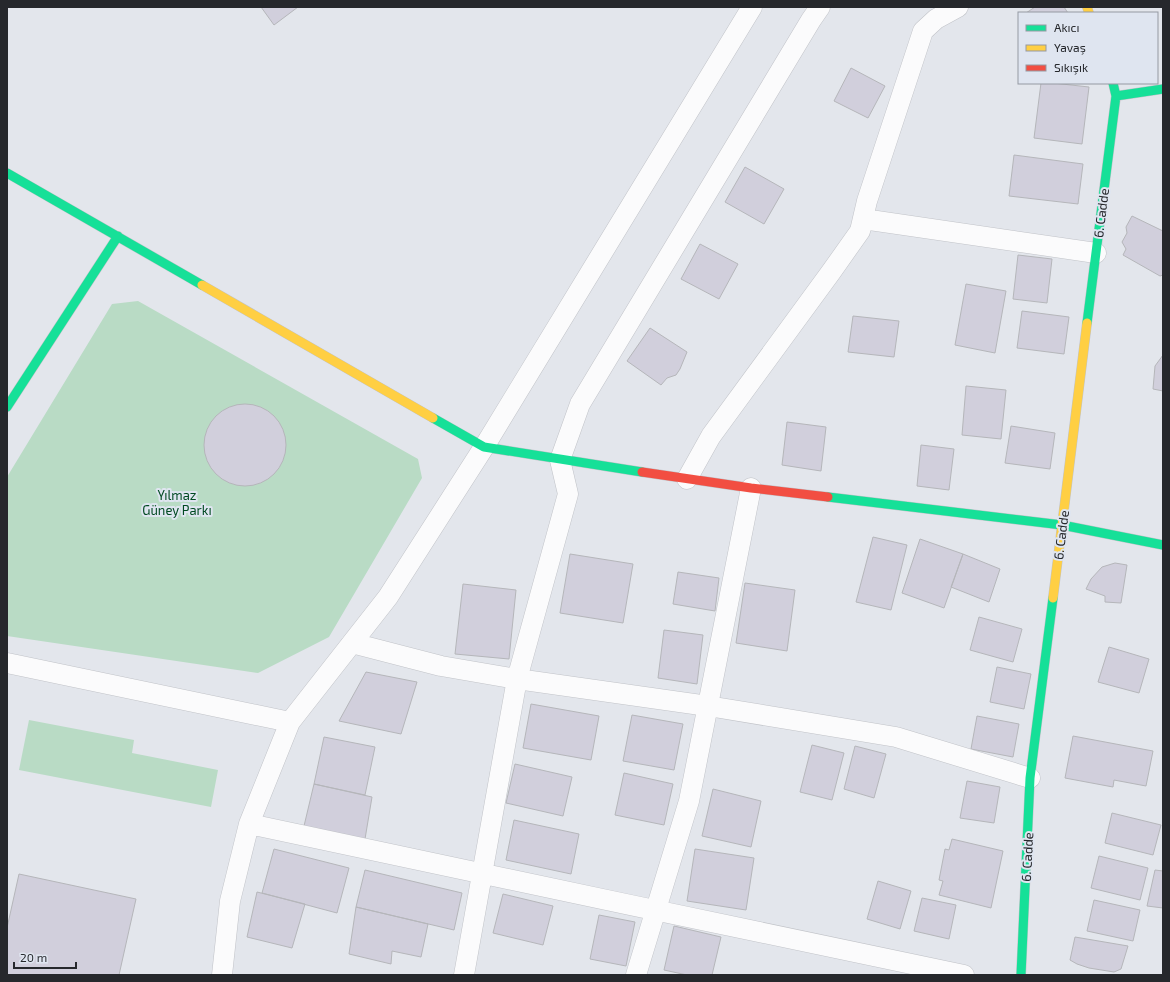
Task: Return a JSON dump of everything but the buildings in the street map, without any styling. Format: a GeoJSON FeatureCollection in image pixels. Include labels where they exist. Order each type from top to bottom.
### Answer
{"type":"FeatureCollection","features":[{"type":"Feature","properties":{"kind":"street"},"geometry":{"type":"LineString","coordinates":[[222,975],[230,901],[249,824],[290,722],[388,597],[484,447],[752,7]]}},
{"type":"Feature","properties":{"kind":"street"},"geometry":{"type":"LineString","coordinates":[[464,975],[517,679],[568,494],[560,460],[580,404],[802,34],[820,7]]}},
{"type":"Feature","properties":{"kind":"street"},"geometry":{"type":"LineString","coordinates":[[687,479],[710,436],[860,231],[923,31],[936,19],[958,7]]}},
{"type":"Feature","properties":{"kind":"street"},"geometry":{"type":"LineString","coordinates":[[1113,84],[1116,96],[1163,89]]}},
{"type":"Feature","properties":{"kind":"street","name":"6. Cadde"},"geometry":{"type":"LineString","coordinates":[[1020,975],[1030,778],[1116,96]]}},
{"type":"Feature","properties":{"kind":"street"},"geometry":{"type":"LineString","coordinates":[[7,173],[484,447],[560,460],[751,488],[1062,525],[1163,545]]}},
{"type":"Feature","properties":{"kind":"street"},"geometry":{"type":"LineString","coordinates":[[863,219],[1096,253]]}},
{"type":"Feature","properties":{"kind":"street"},"geometry":{"type":"LineString","coordinates":[[7,407],[118,236]]}},
{"type":"Feature","properties":{"kind":"street"},"geometry":{"type":"LineString","coordinates":[[636,975],[689,801],[751,488]]}},
{"type":"Feature","properties":{"kind":"street"},"geometry":{"type":"LineString","coordinates":[[352,643],[441,666],[517,679],[708,706],[896,737],[1030,778]]}},
{"type":"Feature","properties":{"kind":"street"},"geometry":{"type":"LineString","coordinates":[[7,663],[290,722]]}},
{"type":"Feature","properties":{"kind":"street"},"geometry":{"type":"LineString","coordinates":[[249,824],[964,975]]}},
{"type":"Feature","properties":{"kind":"green space","name":"Yılmaz Güney Parkı"},"geometry":{"type":"Polygon","coordinates":[[[138,301],[418,459],[422,478],[329,637],[258,673],[7,636],[7,477],[112,304],[138,301]]]}},
{"type":"Feature","properties":{"kind":"green space"},"geometry":{"type":"Polygon","coordinates":[[[29,720],[134,740],[132,753],[218,770],[211,807],[19,770],[29,720]]]}},
{"type":"Feature","properties":{"kind":"traffic: fast"},"geometry":{"type":"LineString","coordinates":[[1087,323],[1116,96],[1113,84]]}},
{"type":"Feature","properties":{"kind":"traffic: fast"},"geometry":{"type":"LineString","coordinates":[[1116,96],[1163,89]]}},
{"type":"Feature","properties":{"kind":"traffic: fast"},"geometry":{"type":"LineString","coordinates":[[7,173],[202,285]]}},
{"type":"Feature","properties":{"kind":"traffic: fast"},"geometry":{"type":"LineString","coordinates":[[7,407],[118,236]]}},
{"type":"Feature","properties":{"kind":"traffic: fast"},"geometry":{"type":"LineString","coordinates":[[433,418],[484,447],[642,472]]}},
{"type":"Feature","properties":{"kind":"traffic: fast"},"geometry":{"type":"LineString","coordinates":[[828,497],[1062,525],[1163,545]]}},
{"type":"Feature","properties":{"kind":"traffic: fast"},"geometry":{"type":"LineString","coordinates":[[1021,975],[1030,778],[1053,598]]}},
{"type":"Feature","properties":{"kind":"traffic: slow"},"geometry":{"type":"LineString","coordinates":[[1087,7],[1089,12]]}},
{"type":"Feature","properties":{"kind":"traffic: slow"},"geometry":{"type":"LineString","coordinates":[[202,285],[433,418]]}},
{"type":"Feature","properties":{"kind":"traffic: slow"},"geometry":{"type":"LineString","coordinates":[[1053,598],[1087,323]]}},
{"type":"Feature","properties":{"kind":"traffic: jam"},"geometry":{"type":"LineString","coordinates":[[642,472],[751,488],[828,497]]}}]}
